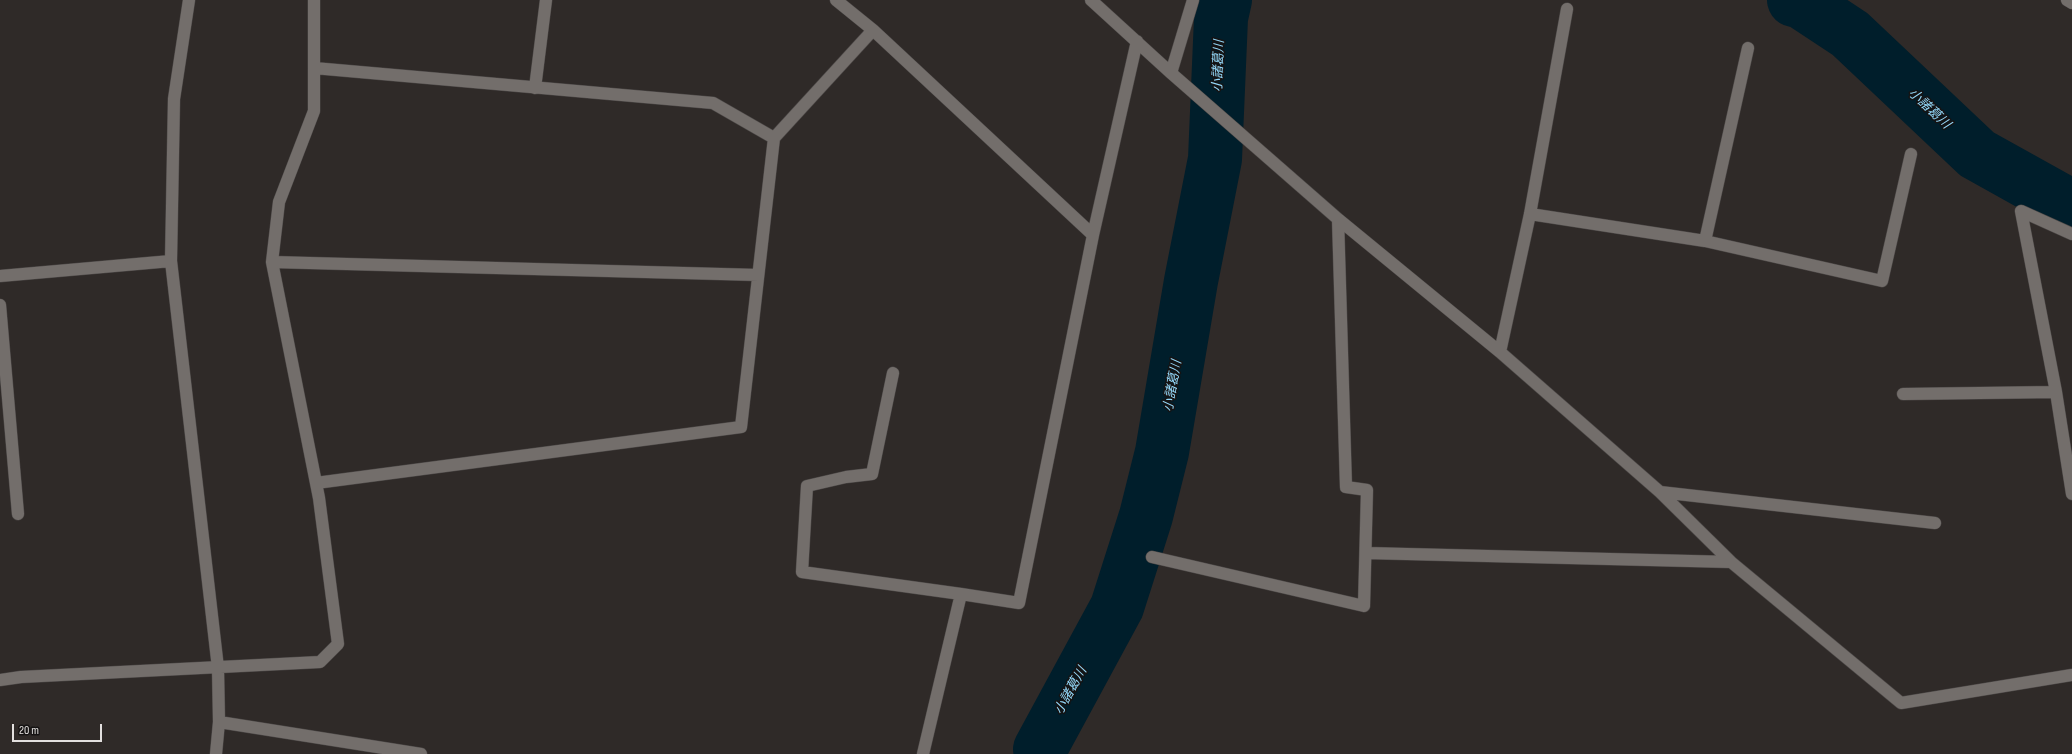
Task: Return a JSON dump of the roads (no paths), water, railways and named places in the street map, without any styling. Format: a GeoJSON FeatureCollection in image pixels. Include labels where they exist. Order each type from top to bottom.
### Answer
{"type":"FeatureCollection","features":[{"type":"Feature","properties":{"kind":"street"},"geometry":{"type":"LineString","coordinates":[[189,0],[174,99],[171,261],[218,668],[219,722],[216,754]]}},
{"type":"Feature","properties":{"kind":"street"},"geometry":{"type":"LineString","coordinates":[[0,680],[21,677],[320,662],[338,644],[316,483],[272,262],[279,202],[314,111],[314,0]]}},
{"type":"Feature","properties":{"kind":"street"},"geometry":{"type":"LineString","coordinates":[[535,88],[546,0]]}},
{"type":"Feature","properties":{"kind":"street"},"geometry":{"type":"LineString","coordinates":[[836,0],[873,30],[1093,235]]}},
{"type":"Feature","properties":{"kind":"street"},"geometry":{"type":"LineString","coordinates":[[1091,0],[1171,73],[1338,219],[1500,352],[1660,492],[1732,562],[1901,703],[2072,675]]}},
{"type":"Feature","properties":{"kind":"street"},"geometry":{"type":"LineString","coordinates":[[1171,73],[1193,0]]}},
{"type":"Feature","properties":{"kind":"street"},"geometry":{"type":"LineString","coordinates":[[2067,0],[2072,3]]}},
{"type":"Feature","properties":{"kind":"street"},"geometry":{"type":"LineString","coordinates":[[1500,352],[1530,214],[1567,9]]}},
{"type":"Feature","properties":{"kind":"street"},"geometry":{"type":"LineString","coordinates":[[316,483],[741,427],[774,138],[873,30]]}},
{"type":"Feature","properties":{"kind":"street"},"geometry":{"type":"LineString","coordinates":[[893,373],[872,474],[846,477],[807,486],[802,572],[1019,603],[1093,235],[1137,41]]}},
{"type":"Feature","properties":{"kind":"street"},"geometry":{"type":"LineString","coordinates":[[1705,241],[1748,48]]}},
{"type":"Feature","properties":{"kind":"street"},"geometry":{"type":"LineString","coordinates":[[314,68],[713,103],[774,138]]}},
{"type":"Feature","properties":{"kind":"street"},"geometry":{"type":"LineString","coordinates":[[1530,214],[1705,241],[1882,281],[1911,154]]}},
{"type":"Feature","properties":{"kind":"street"},"geometry":{"type":"LineString","coordinates":[[2072,234],[2020,211],[2056,392],[2072,494]]}},
{"type":"Feature","properties":{"kind":"street"},"geometry":{"type":"LineString","coordinates":[[1152,557],[1364,606],[1367,490],[1346,487],[1338,219]]}},
{"type":"Feature","properties":{"kind":"street"},"geometry":{"type":"LineString","coordinates":[[0,276],[171,261]]}},
{"type":"Feature","properties":{"kind":"street"},"geometry":{"type":"LineString","coordinates":[[272,262],[758,275]]}},
{"type":"Feature","properties":{"kind":"street"},"geometry":{"type":"LineString","coordinates":[[0,305],[18,514]]}},
{"type":"Feature","properties":{"kind":"street"},"geometry":{"type":"LineString","coordinates":[[1903,394],[2056,392]]}},
{"type":"Feature","properties":{"kind":"street"},"geometry":{"type":"LineString","coordinates":[[1660,492],[1935,523]]}},
{"type":"Feature","properties":{"kind":"street"},"geometry":{"type":"LineString","coordinates":[[1366,553],[1732,562]]}},
{"type":"Feature","properties":{"kind":"street"},"geometry":{"type":"LineString","coordinates":[[923,754],[961,594]]}},
{"type":"Feature","properties":{"kind":"street"},"geometry":{"type":"LineString","coordinates":[[219,722],[421,754]]}},
{"type":"Feature","properties":{"kind":"waterway","name":"小諸葛川"},"geometry":{"type":"LineString","coordinates":[[1040,749],[1117,607],[1146,516],[1162,452],[1191,281],[1215,159],[1221,18],[1225,0]]}},
{"type":"Feature","properties":{"kind":"waterway","name":"小諸葛川"},"geometry":{"type":"LineString","coordinates":[[1794,0],[1800,1],[1850,34],[1977,154],[2072,207]]}}]}
